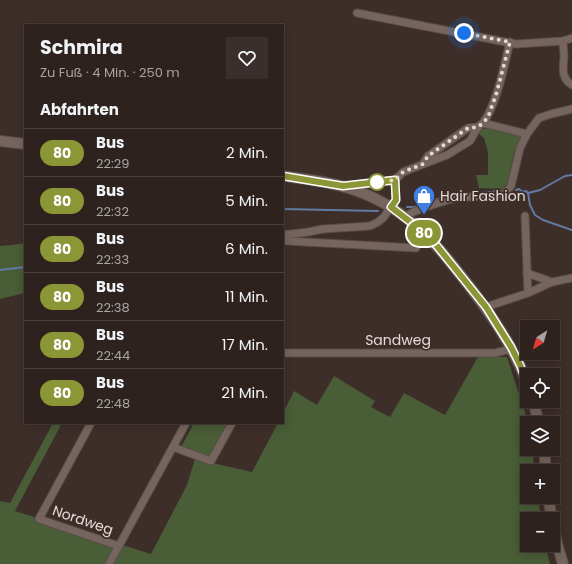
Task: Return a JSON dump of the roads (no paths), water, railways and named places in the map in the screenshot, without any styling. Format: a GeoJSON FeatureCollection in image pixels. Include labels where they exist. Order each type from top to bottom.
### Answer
{"type":"FeatureCollection","features":[{"type":"Feature","properties":{"kind":"main road"},"geometry":{"type":"LineString","coordinates":[[0,141],[24,144]]}},
{"type":"Feature","properties":{"kind":"main road"},"geometry":{"type":"LineString","coordinates":[[284,176],[343,186],[374,198],[391,207],[405,217],[437,246],[486,307],[511,347],[521,368]]}},
{"type":"Feature","properties":{"kind":"main road"},"geometry":{"type":"LineString","coordinates":[[559,552],[563,564]]}},
{"type":"Feature","properties":{"kind":"street"},"geometry":{"type":"LineString","coordinates":[[357,13],[516,44],[572,38]]}},
{"type":"Feature","properties":{"kind":"street"},"geometry":{"type":"LineString","coordinates":[[563,40],[563,72],[569,84],[572,85]]}},
{"type":"Feature","properties":{"kind":"street"},"geometry":{"type":"LineString","coordinates":[[343,186],[395,180],[403,172],[447,154],[470,141],[480,125],[488,117],[496,95],[510,42]]}},
{"type":"Feature","properties":{"kind":"street"},"geometry":{"type":"LineString","coordinates":[[405,217],[413,212],[451,199],[494,196],[506,192],[511,186],[520,148],[527,134],[539,118],[572,110]]}},
{"type":"Feature","properties":{"kind":"street"},"geometry":{"type":"LineString","coordinates":[[423,164],[428,156],[468,128],[480,125],[527,134]]}},
{"type":"Feature","properties":{"kind":"street"},"geometry":{"type":"LineString","coordinates":[[284,241],[308,232],[323,229],[370,226],[378,222],[384,217],[396,200],[395,180]]}},
{"type":"Feature","properties":{"kind":"street"},"geometry":{"type":"LineString","coordinates":[[525,216],[526,273],[528,293]]}},
{"type":"Feature","properties":{"kind":"street"},"geometry":{"type":"LineString","coordinates":[[284,241],[416,248]]}},
{"type":"Feature","properties":{"kind":"street"},"geometry":{"type":"LineString","coordinates":[[526,273],[552,282]]}},
{"type":"Feature","properties":{"kind":"street"},"geometry":{"type":"LineString","coordinates":[[486,307],[528,293],[552,282],[572,278]]}},
{"type":"Feature","properties":{"kind":"street","name":"Sandweg"},"geometry":{"type":"LineString","coordinates":[[284,353],[495,353],[507,350],[511,347]]}},
{"type":"Feature","properties":{"kind":"street","name":"Nordweg"},"geometry":{"type":"LineString","coordinates":[[90,424],[39,519],[119,546]]}},
{"type":"Feature","properties":{"kind":"street"},"geometry":{"type":"LineString","coordinates":[[109,564],[185,424]]}},
{"type":"Feature","properties":{"kind":"street"},"geometry":{"type":"LineString","coordinates":[[173,447],[211,461],[231,424]]}},
{"type":"Feature","properties":{"kind":"waterway"},"geometry":{"type":"LineString","coordinates":[[528,193],[540,190],[565,176],[572,175]]}},
{"type":"Feature","properties":{"kind":"waterway"},"geometry":{"type":"LineString","coordinates":[[516,190],[519,189],[528,193],[530,205],[535,215],[543,220],[572,230]]}},
{"type":"Feature","properties":{"kind":"waterway"},"geometry":{"type":"LineString","coordinates":[[481,193],[498,191]]}},
{"type":"Feature","properties":{"kind":"waterway"},"geometry":{"type":"LineString","coordinates":[[407,207],[415,207],[429,201],[451,196]]}},
{"type":"Feature","properties":{"kind":"waterway"},"geometry":{"type":"LineString","coordinates":[[284,209],[378,211]]}},
{"type":"Feature","properties":{"kind":"waterway"},"geometry":{"type":"LineString","coordinates":[[0,270],[24,267]]}},
{"type":"Feature","properties":{"kind":"place","name":"Hair Fashion"},"geometry":{"type":"Point","coordinates":[424,216]}}]}
